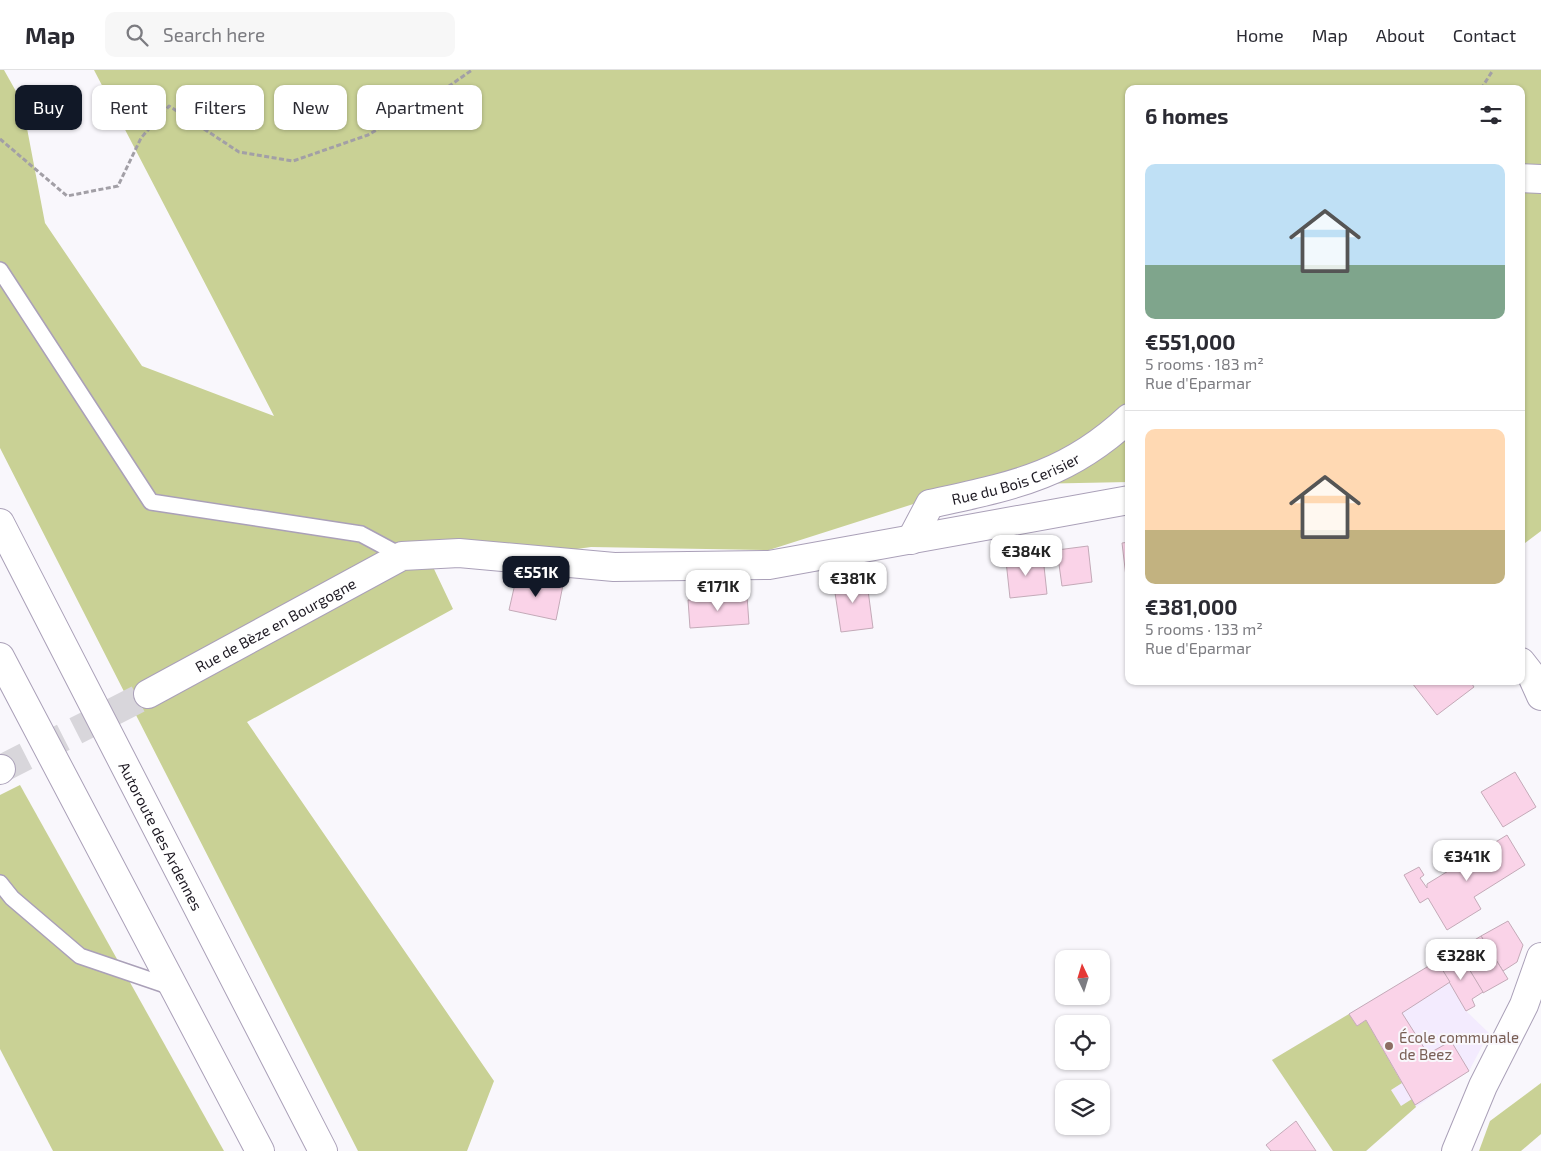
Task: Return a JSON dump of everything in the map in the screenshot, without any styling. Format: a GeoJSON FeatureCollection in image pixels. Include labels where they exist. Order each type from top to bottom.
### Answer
{"type":"FeatureCollection","features":[{"type":"Feature","properties":{"kind":"main road"},"geometry":{"type":"LineString","coordinates":[[1525,178],[1541,179]]}},
{"type":"Feature","properties":{"kind":"main road","name":"Rue du Bois Cerisier"},"geometry":{"type":"LineString","coordinates":[[911,540],[930,504],[994,490],[1068,464],[1104,441],[1125,422]]}},
{"type":"Feature","properties":{"kind":"main road"},"geometry":{"type":"LineString","coordinates":[[402,556],[459,552],[614,567],[769,565],[1125,501]]}},
{"type":"Feature","properties":{"kind":"main road","name":"Autoroute des Ardennes"},"geometry":{"type":"LineString","coordinates":[[0,523],[322,1151]]}},
{"type":"Feature","properties":{"kind":"main road","name":"Rue de Bèze en Bourgogne"},"geometry":{"type":"LineString","coordinates":[[148,694],[402,556]]}},
{"type":"Feature","properties":{"kind":"main road"},"geometry":{"type":"LineString","coordinates":[[0,657],[260,1151]]}},
{"type":"Feature","properties":{"kind":"main road"},"geometry":{"type":"LineString","coordinates":[[1525,667],[1532,676],[1541,696]]}},
{"type":"Feature","properties":{"kind":"main road"},"geometry":{"type":"LineString","coordinates":[[1456,1151],[1482,1086],[1524,1005],[1541,958]]}},
{"type":"Feature","properties":{"kind":"lane"},"geometry":{"type":"LineString","coordinates":[[0,270],[151,502],[361,534],[402,556]]}},
{"type":"Feature","properties":{"kind":"lane"},"geometry":{"type":"LineString","coordinates":[[0,883],[12,898],[80,956],[174,988]]}},
{"type":"Feature","properties":{"kind":"path"},"geometry":{"type":"LineString","coordinates":[[0,140],[67,196],[118,186],[141,138],[169,106],[239,152],[293,161],[368,135],[429,100],[472,70]]}},
{"type":"Feature","properties":{"kind":"path"},"geometry":{"type":"LineString","coordinates":[[1484,85],[1493,70]]}},
{"type":"Feature","properties":{"kind":"shaded area","name":"École communale de Beez"},"geometry":{"type":"Polygon","coordinates":[[[1437,961],[1466,1011],[1489,1033],[1469,1071],[1416,1107],[1366,1151],[1333,1151],[1272,1060],[1437,961]]]}},
{"type":"Feature","properties":{"kind":"green space"},"geometry":{"type":"Polygon","coordinates":[[[0,70],[4,70],[15,90],[15,130],[27,130],[45,223],[142,366],[274,416],[125,130],[166,130],[166,85],[102,85],[94,70],[1541,70],[1541,531],[1525,543],[1525,85],[1125,85],[1125,482],[973,485],[769,550],[591,547],[434,569],[453,609],[247,722],[494,1081],[467,1151],[358,1151],[0,448],[0,70]]]}},
{"type":"Feature","properties":{"kind":"green space"},"geometry":{"type":"Polygon","coordinates":[[[20,785],[224,1151],[53,1151],[0,1049],[0,795],[20,785]]]}},
{"type":"Feature","properties":{"kind":"green space"},"geometry":{"type":"Polygon","coordinates":[[[1349,1014],[1357,1026],[1366,1020],[1402,1083],[1391,1090],[1401,1106],[1412,1099],[1416,1107],[1366,1151],[1333,1151],[1272,1060],[1349,1014]]]}},
{"type":"Feature","properties":{"kind":"green space"},"geometry":{"type":"Polygon","coordinates":[[[1541,1083],[1541,1134],[1521,1151],[1479,1151],[1490,1121],[1541,1083]]]}},
{"type":"Feature","properties":{"kind":"building"},"geometry":{"type":"Polygon","coordinates":[[[1122,543],[1125,543],[1125,568],[1122,543]]]}},
{"type":"Feature","properties":{"kind":"building"},"geometry":{"type":"Polygon","coordinates":[[[1088,546],[1092,582],[1062,586],[1057,550],[1088,546]]]}},
{"type":"Feature","properties":{"kind":"building"},"geometry":{"type":"Polygon","coordinates":[[[1043,557],[1047,594],[1010,598],[1006,561],[1043,557]]]}},
{"type":"Feature","properties":{"kind":"building"},"geometry":{"type":"Polygon","coordinates":[[[517,575],[563,585],[556,620],[509,610],[517,575]]]}},
{"type":"Feature","properties":{"kind":"building"},"geometry":{"type":"Polygon","coordinates":[[[866,575],[873,628],[841,632],[833,580],[866,575]]]}},
{"type":"Feature","properties":{"kind":"building"},"geometry":{"type":"Polygon","coordinates":[[[747,596],[749,624],[690,628],[688,600],[747,596]]]}},
{"type":"Feature","properties":{"kind":"building"},"geometry":{"type":"Polygon","coordinates":[[[1414,685],[1473,685],[1474,687],[1437,715],[1414,685]]]}},
{"type":"Feature","properties":{"kind":"building"},"geometry":{"type":"Polygon","coordinates":[[[1515,772],[1536,807],[1503,827],[1481,792],[1515,772]]]}},
{"type":"Feature","properties":{"kind":"building"},"geometry":{"type":"Polygon","coordinates":[[[1507,835],[1525,865],[1474,897],[1481,909],[1447,930],[1428,898],[1420,903],[1404,875],[1419,867],[1424,875],[1420,878],[1427,888],[1427,884],[1507,835]]]}},
{"type":"Feature","properties":{"kind":"building"},"geometry":{"type":"Polygon","coordinates":[[[1508,921],[1523,945],[1517,962],[1503,971],[1481,936],[1508,921]]]}},
{"type":"Feature","properties":{"kind":"building"},"geometry":{"type":"Polygon","coordinates":[[[1481,936],[1508,979],[1483,993],[1463,959],[1457,963],[1452,954],[1481,936]]]}},
{"type":"Feature","properties":{"kind":"building"},"geometry":{"type":"Polygon","coordinates":[[[1446,956],[1452,965],[1463,959],[1483,992],[1472,999],[1475,1006],[1466,1011],[1437,961],[1446,956]]]}},
{"type":"Feature","properties":{"kind":"building"},"geometry":{"type":"Polygon","coordinates":[[[1437,961],[1450,982],[1402,1013],[1428,1054],[1451,1041],[1469,1071],[1415,1105],[1366,1020],[1357,1026],[1349,1014],[1437,961]]]}},
{"type":"Feature","properties":{"kind":"building"},"geometry":{"type":"Polygon","coordinates":[[[1296,1121],[1316,1151],[1271,1151],[1266,1145],[1296,1121]]]}},
{"type":"Feature","properties":{"kind":"tunnel"},"geometry":{"type":"LineString","coordinates":[[1,769],[148,694]]}},
{"type":"Feature","properties":{"kind":"place","name":"École communale de Beez"},"geometry":{"type":"Point","coordinates":[1389,1046]}}]}
